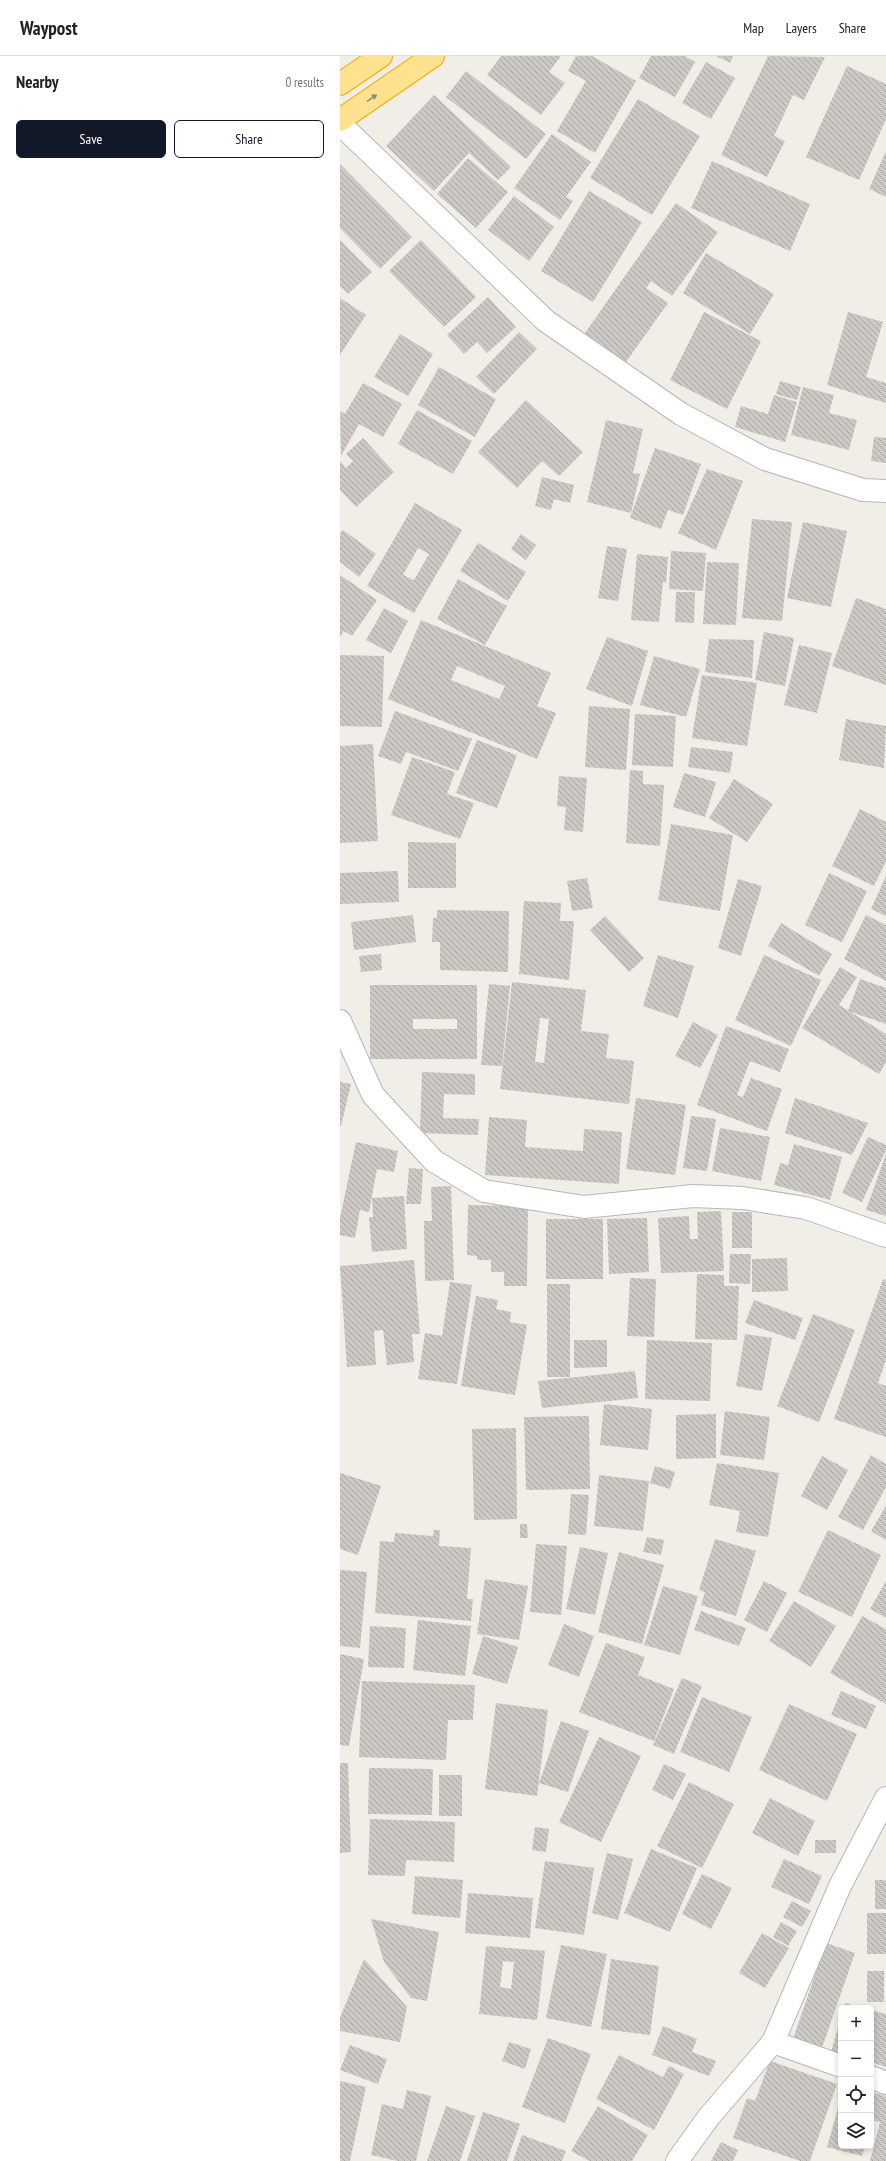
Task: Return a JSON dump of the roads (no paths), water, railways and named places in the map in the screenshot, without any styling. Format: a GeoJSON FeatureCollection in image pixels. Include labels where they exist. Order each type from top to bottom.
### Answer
{"type":"FeatureCollection","features":[{"type":"Feature","properties":{"kind":"highway"},"geometry":{"type":"LineString","coordinates":[[340,84],[381,56]]}},
{"type":"Feature","properties":{"kind":"highway"},"geometry":{"type":"LineString","coordinates":[[340,120],[433,56]]}},
{"type":"Feature","properties":{"kind":"street"},"geometry":{"type":"LineString","coordinates":[[340,124],[546,321],[680,414],[765,459],[863,490],[886,491]]}},
{"type":"Feature","properties":{"kind":"street"},"geometry":{"type":"LineString","coordinates":[[340,1021],[373,1095],[434,1161],[484,1191],[584,1206],[693,1196],[743,1198],[806,1208],[886,1236]]}},
{"type":"Feature","properties":{"kind":"street"},"geometry":{"type":"LineString","coordinates":[[677,2161],[708,2118],[773,2042],[840,1886],[886,1798]]}},
{"type":"Feature","properties":{"kind":"street"},"geometry":{"type":"LineString","coordinates":[[773,2042],[838,2065]]}},
{"type":"Feature","properties":{"kind":"street"},"geometry":{"type":"LineString","coordinates":[[874,2078],[886,2083]]}}]}
